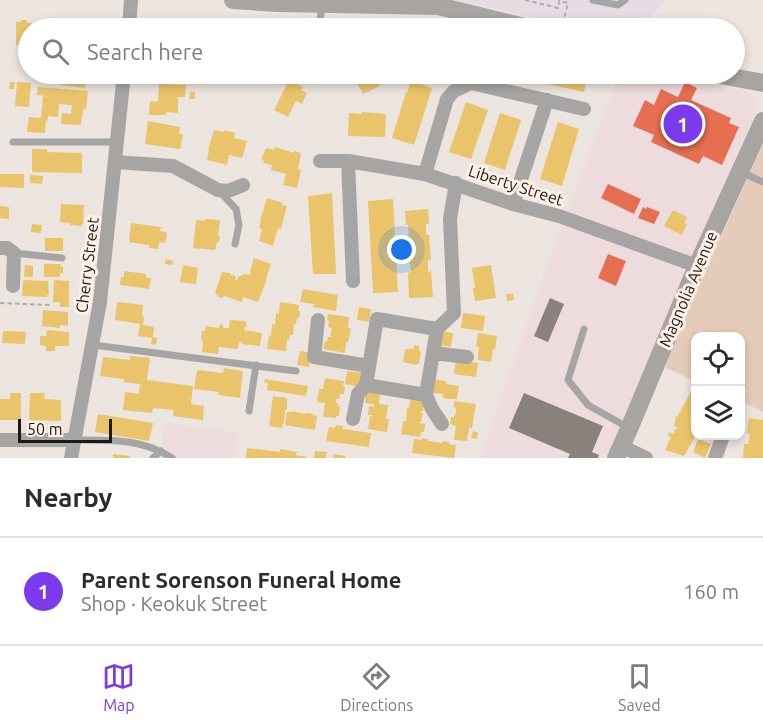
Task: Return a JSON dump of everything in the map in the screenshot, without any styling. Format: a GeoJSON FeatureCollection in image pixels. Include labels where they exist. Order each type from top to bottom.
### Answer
{"type":"FeatureCollection","features":[{"type":"Feature","properties":{"kind":"street"},"geometry":{"type":"LineString","coordinates":[[130,18],[132,0]]}},
{"type":"Feature","properties":{"kind":"street"},"geometry":{"type":"LineString","coordinates":[[232,0],[323,4],[438,6],[448,4],[495,18]]}},
{"type":"Feature","properties":{"kind":"street"},"geometry":{"type":"LineString","coordinates":[[745,80],[763,84]]}},
{"type":"Feature","properties":{"kind":"street","name":"Cherry Street"},"geometry":{"type":"LineString","coordinates":[[71,458],[100,302],[123,84]]}},
{"type":"Feature","properties":{"kind":"street"},"geometry":{"type":"LineString","coordinates":[[425,174],[447,99],[453,91],[469,84]]}},
{"type":"Feature","properties":{"kind":"street"},"geometry":{"type":"LineString","coordinates":[[475,84],[584,109]]}},
{"type":"Feature","properties":{"kind":"street"},"geometry":{"type":"LineString","coordinates":[[513,204],[547,100]]}},
{"type":"Feature","properties":{"kind":"street","name":"Magnolia Avenue"},"geometry":{"type":"LineString","coordinates":[[618,452],[697,266],[763,122]]}},
{"type":"Feature","properties":{"kind":"street","name":"Liberty Street"},"geometry":{"type":"LineString","coordinates":[[320,161],[348,161],[425,174],[513,204],[559,216],[697,266]]}},
{"type":"Feature","properties":{"kind":"street"},"geometry":{"type":"LineString","coordinates":[[348,161],[353,281]]}},
{"type":"Feature","properties":{"kind":"street"},"geometry":{"type":"LineString","coordinates":[[115,162],[173,166],[218,190],[228,191],[243,185]]}},
{"type":"Feature","properties":{"kind":"street"},"geometry":{"type":"LineString","coordinates":[[442,424],[426,395],[437,329],[454,313],[450,219],[456,183]]}},
{"type":"Feature","properties":{"kind":"street"},"geometry":{"type":"LineString","coordinates":[[0,248],[7,248],[14,253],[13,286]]}},
{"type":"Feature","properties":{"kind":"street"},"geometry":{"type":"LineString","coordinates":[[353,419],[358,394],[366,385],[377,319],[437,329]]}},
{"type":"Feature","properties":{"kind":"street"},"geometry":{"type":"LineString","coordinates":[[318,320],[314,357],[369,366]]}},
{"type":"Feature","properties":{"kind":"street"},"geometry":{"type":"LineString","coordinates":[[434,353],[467,357]]}},
{"type":"Feature","properties":{"kind":"street"},"geometry":{"type":"LineString","coordinates":[[366,385],[426,395]]}},
{"type":"Feature","properties":{"kind":"street"},"geometry":{"type":"LineString","coordinates":[[0,440],[73,440]]}},
{"type":"Feature","properties":{"kind":"street"},"geometry":{"type":"LineString","coordinates":[[715,458],[721,440]]}},
{"type":"Feature","properties":{"kind":"street"},"geometry":{"type":"LineString","coordinates":[[618,452],[646,458]]}},
{"type":"Feature","properties":{"kind":"lane"},"geometry":{"type":"LineString","coordinates":[[592,0],[618,5],[625,0]]}},
{"type":"Feature","properties":{"kind":"lane"},"geometry":{"type":"LineString","coordinates":[[321,18],[323,4]]}},
{"type":"Feature","properties":{"kind":"lane"},"geometry":{"type":"LineString","coordinates":[[13,142],[117,142]]}},
{"type":"Feature","properties":{"kind":"lane"},"geometry":{"type":"LineString","coordinates":[[740,172],[763,182]]}},
{"type":"Feature","properties":{"kind":"lane"},"geometry":{"type":"LineString","coordinates":[[218,190],[236,209],[238,225],[235,244]]}},
{"type":"Feature","properties":{"kind":"lane"},"geometry":{"type":"LineString","coordinates":[[14,253],[62,258]]}},
{"type":"Feature","properties":{"kind":"lane"},"geometry":{"type":"LineString","coordinates":[[584,329],[567,380],[588,405],[629,429]]}},
{"type":"Feature","properties":{"kind":"lane"},"geometry":{"type":"LineString","coordinates":[[93,345],[296,371]]}},
{"type":"Feature","properties":{"kind":"lane"},"geometry":{"type":"LineString","coordinates":[[249,411],[256,365]]}},
{"type":"Feature","properties":{"kind":"lane"},"geometry":{"type":"LineString","coordinates":[[73,440],[137,443],[161,451],[172,458]]}},
{"type":"Feature","properties":{"kind":"lane"},"geometry":{"type":"LineString","coordinates":[[153,458],[161,451]]}},
{"type":"Feature","properties":{"kind":"path"},"geometry":{"type":"LineString","coordinates":[[525,0],[558,8],[559,1],[568,3],[564,18]]}},
{"type":"Feature","properties":{"kind":"path"},"geometry":{"type":"LineString","coordinates":[[0,303],[50,305]]}},
{"type":"Feature","properties":{"kind":"shaded area"},"geometry":{"type":"Polygon","coordinates":[[[448,0],[665,0],[650,18],[535,18],[448,0]]]}},
{"type":"Feature","properties":{"kind":"shaded area"},"geometry":{"type":"Polygon","coordinates":[[[615,84],[713,84],[745,91],[752,96],[755,102],[755,113],[605,458],[481,458],[547,265],[615,84]]]}},
{"type":"Feature","properties":{"kind":"shaded area"},"geometry":{"type":"Polygon","coordinates":[[[763,143],[763,412],[745,403],[745,332],[691,332],[691,379],[666,368],[667,358],[763,143]]]}},
{"type":"Feature","properties":{"kind":"shaded area"},"geometry":{"type":"Polygon","coordinates":[[[165,422],[239,433],[235,458],[160,458],[165,422]]]}},
{"type":"Feature","properties":{"kind":"building: Homes"},"geometry":{"type":"Polygon","coordinates":[[[16,22],[18,22],[18,45],[16,45],[16,22]]]}},
{"type":"Feature","properties":{"kind":"building: Homes"},"geometry":{"type":"Polygon","coordinates":[[[10,82],[15,82],[14,89],[9,89],[10,82]]]}},
{"type":"Feature","properties":{"kind":"building: Homes"},"geometry":{"type":"Polygon","coordinates":[[[17,82],[18,84],[31,84],[29,107],[15,106],[17,82]]]}},
{"type":"Feature","properties":{"kind":"building: Homes"},"geometry":{"type":"Polygon","coordinates":[[[60,84],[85,84],[85,88],[60,84]]]}},
{"type":"Feature","properties":{"kind":"building: Homes"},"geometry":{"type":"Polygon","coordinates":[[[159,84],[186,85],[185,97],[178,97],[178,113],[149,115],[150,101],[158,102],[159,84]]]}},
{"type":"Feature","properties":{"kind":"building: Homes"},"geometry":{"type":"Polygon","coordinates":[[[287,84],[297,84],[307,93],[302,104],[296,101],[288,117],[274,110],[287,84]]]}},
{"type":"Feature","properties":{"kind":"building: Homes"},"geometry":{"type":"Polygon","coordinates":[[[358,84],[379,84],[380,86],[363,94],[358,84]]]}},
{"type":"Feature","properties":{"kind":"building: Homes"},"geometry":{"type":"Polygon","coordinates":[[[410,84],[432,88],[414,145],[392,138],[410,84]]]}},
{"type":"Feature","properties":{"kind":"building: Homes"},"geometry":{"type":"Polygon","coordinates":[[[548,84],[586,84],[584,92],[548,84]]]}},
{"type":"Feature","properties":{"kind":"building: Homes"},"geometry":{"type":"Polygon","coordinates":[[[38,87],[88,91],[81,125],[61,124],[62,113],[71,114],[72,105],[59,104],[58,117],[48,116],[48,121],[46,120],[45,133],[27,132],[29,117],[41,118],[43,96],[47,97],[47,96],[37,95],[38,87]]]}},
{"type":"Feature","properties":{"kind":"building: Homes"},"geometry":{"type":"Polygon","coordinates":[[[190,92],[195,92],[195,99],[189,99],[190,92]]]}},
{"type":"Feature","properties":{"kind":"building: Homes"},"geometry":{"type":"Polygon","coordinates":[[[466,102],[488,110],[471,159],[449,152],[466,102]]]}},
{"type":"Feature","properties":{"kind":"building: Homes"},"geometry":{"type":"Polygon","coordinates":[[[362,112],[386,114],[385,137],[348,136],[349,113],[362,114],[362,112]]]}},
{"type":"Feature","properties":{"kind":"building: Homes"},"geometry":{"type":"Polygon","coordinates":[[[500,113],[521,120],[505,170],[484,163],[500,113]]]}},
{"type":"Feature","properties":{"kind":"building: Homes"},"geometry":{"type":"Polygon","coordinates":[[[148,121],[180,127],[179,134],[183,134],[180,149],[145,144],[148,121]]]}},
{"type":"Feature","properties":{"kind":"building: Homes"},"geometry":{"type":"Polygon","coordinates":[[[558,122],[579,129],[562,186],[540,179],[558,122]]]}},
{"type":"Feature","properties":{"kind":"building: Homes"},"geometry":{"type":"Polygon","coordinates":[[[214,130],[235,133],[234,138],[247,141],[242,158],[229,155],[227,165],[207,160],[214,130]]]}},
{"type":"Feature","properties":{"kind":"building: Homes"},"geometry":{"type":"Polygon","coordinates":[[[275,147],[301,153],[298,169],[301,170],[297,188],[283,185],[286,174],[271,170],[272,165],[263,163],[264,160],[261,159],[266,148],[274,150],[275,147]]]}},
{"type":"Feature","properties":{"kind":"building: Homes"},"geometry":{"type":"Polygon","coordinates":[[[32,149],[82,153],[82,173],[32,172],[32,149]]]}},
{"type":"Feature","properties":{"kind":"building: Homes"},"geometry":{"type":"Polygon","coordinates":[[[0,174],[24,174],[24,188],[0,187],[0,174]]]}},
{"type":"Feature","properties":{"kind":"building: Homes"},"geometry":{"type":"Polygon","coordinates":[[[30,175],[43,176],[42,184],[30,183],[30,175]]]}},
{"type":"Feature","properties":{"kind":"building: Homes"},"geometry":{"type":"Polygon","coordinates":[[[332,193],[336,274],[313,274],[308,196],[332,193]]]}},
{"type":"Feature","properties":{"kind":"building: Homes"},"geometry":{"type":"Polygon","coordinates":[[[267,198],[287,206],[281,229],[278,228],[273,246],[259,241],[262,229],[259,228],[260,221],[267,198]]]}},
{"type":"Feature","properties":{"kind":"building: Homes"},"geometry":{"type":"Polygon","coordinates":[[[393,199],[394,256],[396,256],[398,292],[373,293],[368,201],[393,199]]]}},
{"type":"Feature","properties":{"kind":"building: Homes"},"geometry":{"type":"Polygon","coordinates":[[[61,204],[84,205],[82,226],[60,222],[61,204]]]}},
{"type":"Feature","properties":{"kind":"building: Homes"},"geometry":{"type":"Polygon","coordinates":[[[0,206],[9,207],[9,219],[0,218],[0,206]]]}},
{"type":"Feature","properties":{"kind":"building: Homes"},"geometry":{"type":"Polygon","coordinates":[[[428,209],[429,224],[426,224],[426,235],[429,235],[431,260],[428,260],[428,272],[431,271],[433,297],[409,298],[408,273],[411,272],[405,211],[428,209]]]}},
{"type":"Feature","properties":{"kind":"building: Homes"},"geometry":{"type":"Polygon","coordinates":[[[673,210],[687,217],[684,223],[687,224],[682,235],[664,226],[673,210]]]}},
{"type":"Feature","properties":{"kind":"building: Homes"},"geometry":{"type":"Polygon","coordinates":[[[205,219],[220,220],[218,235],[220,237],[215,250],[193,248],[196,220],[205,221],[205,219]]]}},
{"type":"Feature","properties":{"kind":"building: Homes"},"geometry":{"type":"Polygon","coordinates":[[[131,223],[161,227],[160,231],[167,234],[166,240],[164,243],[159,242],[158,249],[129,242],[131,223]]]}},
{"type":"Feature","properties":{"kind":"building: Homes"},"geometry":{"type":"Polygon","coordinates":[[[32,224],[42,225],[41,233],[31,232],[32,224]]]}},
{"type":"Feature","properties":{"kind":"building: Homes"},"geometry":{"type":"Polygon","coordinates":[[[45,238],[63,238],[63,251],[45,251],[45,238]]]}},
{"type":"Feature","properties":{"kind":"building: Homes"},"geometry":{"type":"Polygon","coordinates":[[[254,258],[271,264],[258,302],[243,297],[242,302],[224,296],[222,298],[215,293],[222,272],[236,276],[235,280],[244,274],[250,275],[254,258]]]}},
{"type":"Feature","properties":{"kind":"building: Homes"},"geometry":{"type":"Polygon","coordinates":[[[166,259],[173,261],[172,265],[165,264],[166,259]]]}},
{"type":"Feature","properties":{"kind":"building: Homes"},"geometry":{"type":"Polygon","coordinates":[[[44,264],[61,264],[63,273],[60,273],[60,277],[44,277],[44,264]]]}},
{"type":"Feature","properties":{"kind":"building: Homes"},"geometry":{"type":"Polygon","coordinates":[[[25,265],[33,266],[33,277],[24,277],[25,265]]]}},
{"type":"Feature","properties":{"kind":"building: Homes"},"geometry":{"type":"Polygon","coordinates":[[[183,265],[198,268],[196,284],[180,282],[183,265]]]}},
{"type":"Feature","properties":{"kind":"building: Homes"},"geometry":{"type":"Polygon","coordinates":[[[491,265],[496,298],[475,301],[472,268],[491,265]]]}},
{"type":"Feature","properties":{"kind":"building: Homes"},"geometry":{"type":"Polygon","coordinates":[[[124,271],[146,274],[146,278],[151,278],[149,289],[120,285],[124,271]]]}},
{"type":"Feature","properties":{"kind":"building: Homes"},"geometry":{"type":"Polygon","coordinates":[[[23,280],[48,281],[49,295],[47,297],[22,296],[23,280]]]}},
{"type":"Feature","properties":{"kind":"building: Homes"},"geometry":{"type":"Polygon","coordinates":[[[54,280],[69,281],[69,307],[60,307],[60,302],[53,302],[54,280]]]}},
{"type":"Feature","properties":{"kind":"building: Homes"},"geometry":{"type":"Polygon","coordinates":[[[303,289],[338,295],[336,311],[300,302],[303,289]]]}},
{"type":"Feature","properties":{"kind":"building: Homes"},"geometry":{"type":"Polygon","coordinates":[[[506,294],[513,294],[514,300],[507,301],[506,294]]]}},
{"type":"Feature","properties":{"kind":"building: Homes"},"geometry":{"type":"Polygon","coordinates":[[[117,302],[143,305],[143,325],[154,327],[153,337],[157,338],[156,345],[151,344],[152,338],[138,336],[140,324],[115,320],[117,302]]]}},
{"type":"Feature","properties":{"kind":"building: Homes"},"geometry":{"type":"Polygon","coordinates":[[[280,302],[299,305],[298,311],[300,311],[299,318],[294,324],[293,335],[290,335],[287,340],[286,351],[267,349],[272,324],[275,325],[276,313],[279,314],[280,302]]]}},
{"type":"Feature","properties":{"kind":"building: Homes"},"geometry":{"type":"Polygon","coordinates":[[[359,307],[371,309],[369,322],[357,320],[359,307]]]}},
{"type":"Feature","properties":{"kind":"building: Homes"},"geometry":{"type":"Polygon","coordinates":[[[43,310],[68,312],[68,326],[60,325],[60,328],[42,326],[43,310]]]}},
{"type":"Feature","properties":{"kind":"building: Homes"},"geometry":{"type":"Polygon","coordinates":[[[463,313],[485,316],[483,331],[461,328],[463,313]]]}},
{"type":"Feature","properties":{"kind":"building: Homes"},"geometry":{"type":"Polygon","coordinates":[[[328,314],[349,317],[348,328],[351,328],[345,353],[323,349],[332,328],[328,327],[328,314]]]}},
{"type":"Feature","properties":{"kind":"building: Homes"},"geometry":{"type":"Polygon","coordinates":[[[230,320],[246,321],[247,327],[244,330],[262,333],[260,346],[239,342],[238,349],[219,347],[218,354],[202,352],[202,331],[205,331],[206,326],[219,328],[220,324],[223,328],[229,328],[230,320]]]}},
{"type":"Feature","properties":{"kind":"building: Homes"},"geometry":{"type":"Polygon","coordinates":[[[47,330],[69,332],[69,346],[55,346],[55,351],[46,351],[46,346],[40,345],[40,336],[46,336],[47,330]]]}},
{"type":"Feature","properties":{"kind":"building: Homes"},"geometry":{"type":"Polygon","coordinates":[[[3,331],[26,332],[25,344],[2,343],[3,331]]]}},
{"type":"Feature","properties":{"kind":"building: Homes"},"geometry":{"type":"Polygon","coordinates":[[[440,331],[453,333],[451,347],[438,345],[440,331]]]}},
{"type":"Feature","properties":{"kind":"building: Homes"},"geometry":{"type":"Polygon","coordinates":[[[478,333],[497,336],[491,362],[478,360],[479,347],[476,347],[478,333]]]}},
{"type":"Feature","properties":{"kind":"building: Homes"},"geometry":{"type":"Polygon","coordinates":[[[414,345],[419,346],[419,351],[421,351],[419,364],[403,362],[405,349],[414,349],[414,345]]]}},
{"type":"Feature","properties":{"kind":"building: Homes"},"geometry":{"type":"Polygon","coordinates":[[[300,351],[311,353],[309,367],[297,365],[300,351]]]}},
{"type":"Feature","properties":{"kind":"building: Homes"},"geometry":{"type":"Polygon","coordinates":[[[130,356],[150,358],[147,380],[193,386],[191,404],[204,406],[203,420],[173,416],[174,410],[153,408],[152,413],[123,410],[125,392],[139,394],[140,384],[100,376],[103,357],[130,360],[130,356]]]}},
{"type":"Feature","properties":{"kind":"building: Homes"},"geometry":{"type":"Polygon","coordinates":[[[456,360],[478,363],[476,377],[454,374],[456,360]]]}},
{"type":"Feature","properties":{"kind":"building: Homes"},"geometry":{"type":"Polygon","coordinates":[[[224,368],[243,371],[240,398],[218,395],[219,392],[194,389],[197,370],[223,373],[224,368]]]}},
{"type":"Feature","properties":{"kind":"building: Homes"},"geometry":{"type":"Polygon","coordinates":[[[347,371],[362,373],[359,387],[345,384],[347,371]]]}},
{"type":"Feature","properties":{"kind":"building: Homes"},"geometry":{"type":"Polygon","coordinates":[[[325,378],[344,381],[344,394],[340,394],[339,399],[336,399],[337,406],[340,406],[339,416],[336,418],[323,417],[325,403],[317,402],[319,389],[323,389],[325,378]]]}},
{"type":"Feature","properties":{"kind":"building: Homes"},"geometry":{"type":"Polygon","coordinates":[[[265,379],[308,386],[306,396],[267,390],[268,383],[264,382],[265,379]]]}},
{"type":"Feature","properties":{"kind":"building: Homes"},"geometry":{"type":"Polygon","coordinates":[[[434,379],[459,386],[457,399],[447,399],[442,397],[443,394],[432,393],[434,379]]]}},
{"type":"Feature","properties":{"kind":"building: Homes"},"geometry":{"type":"Polygon","coordinates":[[[366,391],[380,393],[379,404],[388,405],[387,432],[368,429],[370,416],[372,417],[372,415],[368,415],[369,406],[374,407],[374,404],[365,403],[366,391]]]}},
{"type":"Feature","properties":{"kind":"building: Homes"},"geometry":{"type":"Polygon","coordinates":[[[691,391],[691,440],[693,440],[684,456],[665,450],[671,437],[668,436],[669,432],[674,434],[677,427],[674,426],[676,416],[678,417],[691,391]]]}},
{"type":"Feature","properties":{"kind":"building: Homes"},"geometry":{"type":"Polygon","coordinates":[[[10,393],[21,393],[21,420],[0,420],[0,399],[10,399],[10,393]]]}},
{"type":"Feature","properties":{"kind":"building: Homes"},"geometry":{"type":"Polygon","coordinates":[[[30,393],[45,393],[44,399],[61,400],[61,421],[29,420],[30,393]]]}},
{"type":"Feature","properties":{"kind":"building: Homes"},"geometry":{"type":"Polygon","coordinates":[[[273,396],[287,398],[287,410],[285,410],[282,428],[269,426],[273,396]]]}},
{"type":"Feature","properties":{"kind":"building: Homes"},"geometry":{"type":"Polygon","coordinates":[[[411,397],[425,399],[423,411],[420,413],[423,413],[421,422],[419,422],[425,424],[424,432],[421,432],[420,437],[401,434],[411,397]]]}},
{"type":"Feature","properties":{"kind":"building: Homes"},"geometry":{"type":"Polygon","coordinates":[[[454,401],[476,404],[467,441],[454,440],[456,426],[450,424],[451,417],[454,417],[456,412],[454,401]]]}},
{"type":"Feature","properties":{"kind":"building: Homes"},"geometry":{"type":"Polygon","coordinates":[[[287,412],[317,416],[315,430],[285,425],[287,412]]]}},
{"type":"Feature","properties":{"kind":"building: Homes"},"geometry":{"type":"Polygon","coordinates":[[[98,414],[153,423],[149,441],[95,432],[98,414]]]}},
{"type":"Feature","properties":{"kind":"building: Homes"},"geometry":{"type":"Polygon","coordinates":[[[749,418],[763,420],[763,458],[743,458],[744,444],[748,444],[750,434],[747,433],[749,418]]]}},
{"type":"Feature","properties":{"kind":"building: Homes"},"geometry":{"type":"Polygon","coordinates":[[[336,425],[343,426],[343,429],[371,433],[369,447],[326,441],[329,427],[335,428],[336,425]]]}},
{"type":"Feature","properties":{"kind":"building: Homes"},"geometry":{"type":"Polygon","coordinates":[[[473,431],[478,433],[477,439],[471,438],[473,431]]]}},
{"type":"Feature","properties":{"kind":"building: Homes"},"geometry":{"type":"Polygon","coordinates":[[[422,438],[456,445],[454,458],[412,453],[414,439],[422,440],[422,438]]]}},
{"type":"Feature","properties":{"kind":"building: Homes"},"geometry":{"type":"Polygon","coordinates":[[[698,440],[711,444],[705,458],[693,452],[698,440]]]}},
{"type":"Feature","properties":{"kind":"building: Homes"},"geometry":{"type":"Polygon","coordinates":[[[247,448],[280,452],[280,449],[297,452],[296,455],[307,458],[246,458],[247,448]]]}},
{"type":"Feature","properties":{"kind":"building: Homes"},"geometry":{"type":"Polygon","coordinates":[[[315,451],[327,452],[326,458],[314,458],[315,451]]]}},
{"type":"Feature","properties":{"kind":"building: Homes"},"geometry":{"type":"Polygon","coordinates":[[[113,454],[130,456],[129,458],[113,458],[113,454]]]}},
{"type":"Feature","properties":{"kind":"building: Homes"},"geometry":{"type":"Polygon","coordinates":[[[334,454],[345,456],[345,458],[333,458],[334,454]]]}},
{"type":"Feature","properties":{"kind":"building: Shops"},"geometry":{"type":"Polygon","coordinates":[[[684,84],[689,84],[697,88],[691,100],[731,118],[729,123],[739,127],[722,165],[703,156],[699,164],[651,142],[654,135],[633,126],[645,100],[654,105],[661,89],[678,97],[684,84]]]}},
{"type":"Feature","properties":{"kind":"building: Shops"},"geometry":{"type":"Polygon","coordinates":[[[608,184],[641,199],[634,214],[601,198],[608,184]]]}},
{"type":"Feature","properties":{"kind":"building: Shops"},"geometry":{"type":"Polygon","coordinates":[[[643,207],[660,212],[654,224],[638,218],[643,207]]]}},
{"type":"Feature","properties":{"kind":"building: Shops"},"geometry":{"type":"Polygon","coordinates":[[[608,254],[626,261],[616,286],[598,278],[608,254]]]}},
{"type":"Feature","properties":{"kind":"building: Industry"},"geometry":{"type":"Polygon","coordinates":[[[550,298],[564,304],[548,342],[534,336],[550,298]]]}},
{"type":"Feature","properties":{"kind":"building: Industry"},"geometry":{"type":"Polygon","coordinates":[[[524,393],[603,426],[592,452],[599,455],[598,458],[568,458],[570,454],[509,428],[524,393]]]}},
{"type":"Feature","properties":{"kind":"place","name":"Parent Sorenson Funeral Home"},"geometry":{"type":"Point","coordinates":[683,124]}}]}
